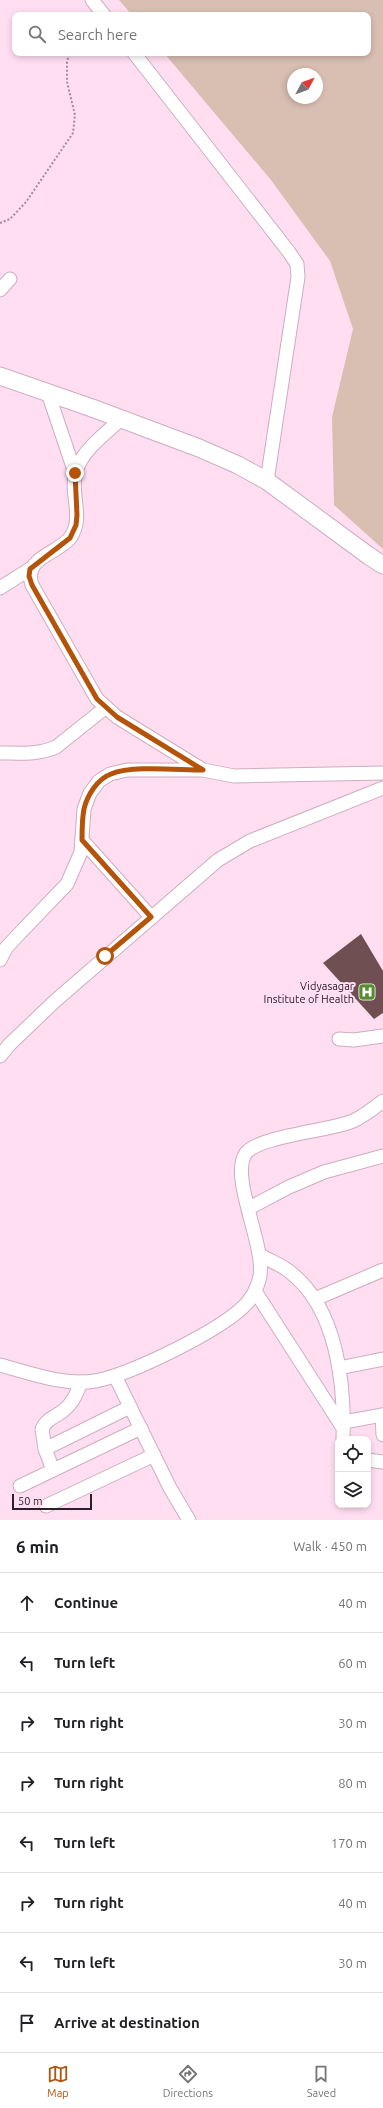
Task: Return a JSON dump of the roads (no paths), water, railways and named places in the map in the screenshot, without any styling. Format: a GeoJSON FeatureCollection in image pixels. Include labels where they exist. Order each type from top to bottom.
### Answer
{"type":"FeatureCollection","features":[{"type":"Feature","properties":{"kind":"main road"},"geometry":{"type":"LineString","coordinates":[[0,376],[121,418],[199,448],[267,482],[383,565]]}},
{"type":"Feature","properties":{"kind":"street"},"geometry":{"type":"LineString","coordinates":[[92,0],[102,12]]}},
{"type":"Feature","properties":{"kind":"street"},"geometry":{"type":"LineString","coordinates":[[136,56],[290,252],[297,264],[298,277],[267,482]]}},
{"type":"Feature","properties":{"kind":"street"},"geometry":{"type":"LineString","coordinates":[[0,290],[10,279]]}},
{"type":"Feature","properties":{"kind":"street"},"geometry":{"type":"LineString","coordinates":[[0,588],[30,569],[70,538],[76,525],[75,473],[48,393]]}},
{"type":"Feature","properties":{"kind":"street"},"geometry":{"type":"LineString","coordinates":[[75,473],[86,454],[121,418]]}},
{"type":"Feature","properties":{"kind":"street"},"geometry":{"type":"LineString","coordinates":[[30,569],[29,576],[32,585],[97,699],[105,708],[203,770]]}},
{"type":"Feature","properties":{"kind":"street"},"geometry":{"type":"LineString","coordinates":[[0,753],[37,753],[48,751],[56,747],[105,708]]}},
{"type":"Feature","properties":{"kind":"street"},"geometry":{"type":"LineString","coordinates":[[0,960],[6,948],[67,884],[81,852],[84,809],[90,793],[99,781],[110,774],[127,770],[203,770],[234,776],[383,773]]}},
{"type":"Feature","properties":{"kind":"street"},"geometry":{"type":"LineString","coordinates":[[0,1056],[10,1044],[55,1001],[218,860],[250,841],[383,788]]}},
{"type":"Feature","properties":{"kind":"street"},"geometry":{"type":"LineString","coordinates":[[82,840],[151,917]]}},
{"type":"Feature","properties":{"kind":"street"},"geometry":{"type":"LineString","coordinates":[[339,1039],[354,1040],[383,1036]]}},
{"type":"Feature","properties":{"kind":"street"},"geometry":{"type":"LineString","coordinates":[[0,1365],[54,1378],[81,1382],[94,1381],[115,1376],[164,1355],[232,1317],[247,1303],[255,1291],[260,1276],[260,1256],[242,1180],[242,1162],[247,1152],[258,1145],[277,1139],[330,1128],[353,1121],[383,1101]]}},
{"type":"Feature","properties":{"kind":"street"},"geometry":{"type":"LineString","coordinates":[[249,1208],[288,1187],[324,1172],[383,1156]]}},
{"type":"Feature","properties":{"kind":"street"},"geometry":{"type":"LineString","coordinates":[[260,1256],[290,1271],[304,1284],[315,1299],[322,1313],[331,1337],[339,1368],[344,1396],[343,1430]]}},
{"type":"Feature","properties":{"kind":"street"},"geometry":{"type":"LineString","coordinates":[[315,1299],[383,1270]]}},
{"type":"Feature","properties":{"kind":"street"},"geometry":{"type":"LineString","coordinates":[[255,1291],[343,1430]]}},
{"type":"Feature","properties":{"kind":"street"},"geometry":{"type":"LineString","coordinates":[[339,1368],[383,1359]]}},
{"type":"Feature","properties":{"kind":"street"},"geometry":{"type":"LineString","coordinates":[[115,1376],[184,1519]]}},
{"type":"Feature","properties":{"kind":"street"},"geometry":{"type":"LineString","coordinates":[[53,1470],[45,1449],[42,1429],[44,1424],[70,1404],[76,1396],[81,1382]]}},
{"type":"Feature","properties":{"kind":"street"},"geometry":{"type":"LineString","coordinates":[[45,1449],[130,1407]]}},
{"type":"Feature","properties":{"kind":"street"},"geometry":{"type":"LineString","coordinates":[[343,1430],[383,1415],[383,1435]]}},
{"type":"Feature","properties":{"kind":"street"},"geometry":{"type":"LineString","coordinates":[[20,1486],[141,1428]]}},
{"type":"Feature","properties":{"kind":"street"},"geometry":{"type":"LineString","coordinates":[[46,1506],[154,1455]]}},
{"type":"Feature","properties":{"kind":"street"},"geometry":{"type":"LineString","coordinates":[[371,1460],[383,1462]]}},
{"type":"Feature","properties":{"kind":"place","name":"Vidyasagar Institute of Health"},"geometry":{"type":"Point","coordinates":[367,992]}}]}
